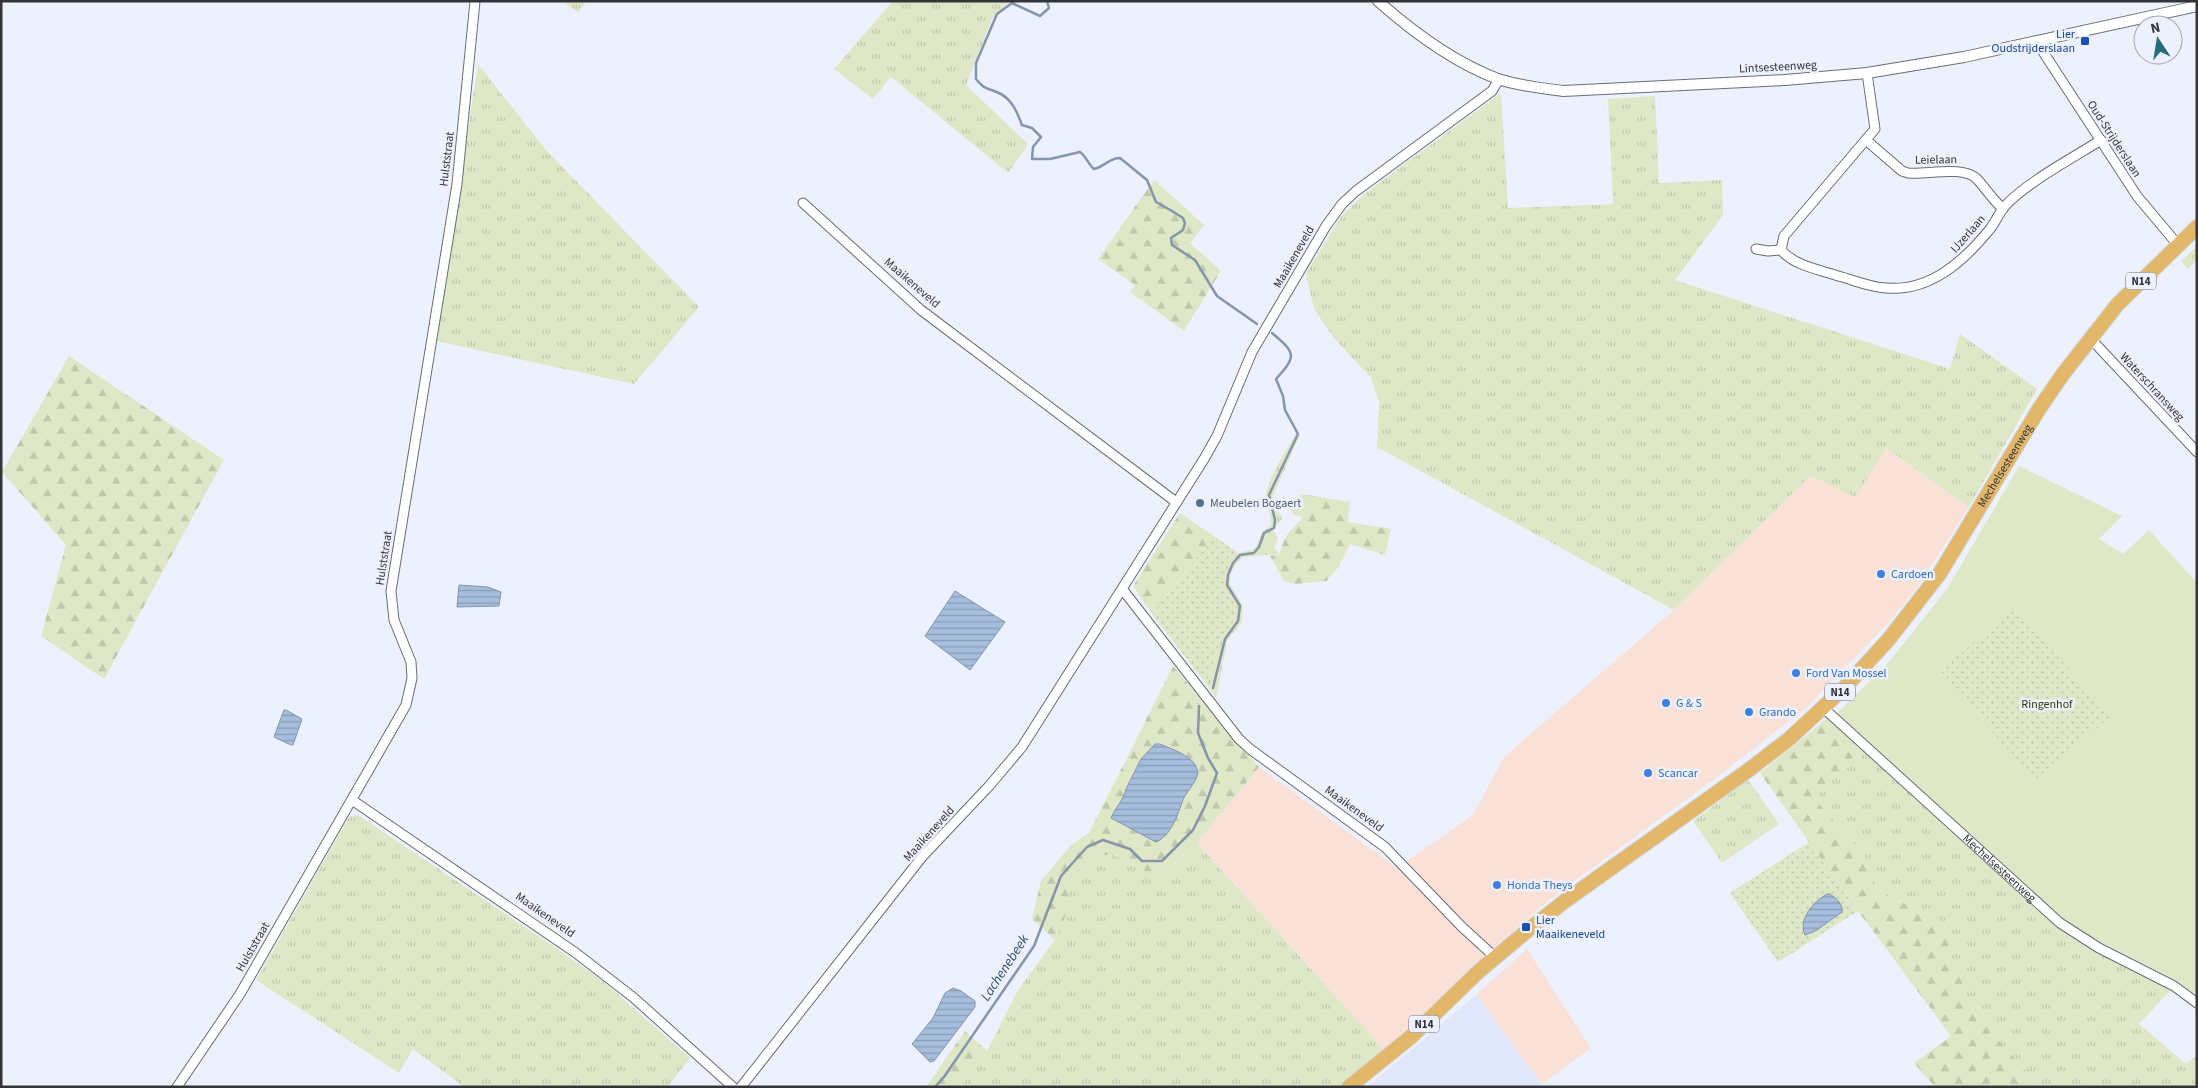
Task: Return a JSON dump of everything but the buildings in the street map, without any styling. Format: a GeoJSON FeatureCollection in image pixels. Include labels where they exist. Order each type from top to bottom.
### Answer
{"type":"FeatureCollection","features":[{"type":"Feature","properties":{"kind":"main road","name":"Mechelsesteenweg"},"geometry":{"type":"LineString","coordinates":[[1349,1087],[1399,1047],[1478,972],[1565,901],[1766,757],[1789,739],[1846,687],[1889,639],[1923,596],[1955,550],[2039,409],[2090,338],[2117,305],[2197,227]]}},
{"type":"Feature","properties":{"kind":"main road","name":"Mechelsesteenweg"},"geometry":{"type":"LineString","coordinates":[[1364,1087],[1430,1029],[1482,976],[1496,958]]}},
{"type":"Feature","properties":{"kind":"street","name":"Hulststraat"},"geometry":{"type":"LineString","coordinates":[[177,1087],[240,994],[406,705],[412,678],[411,662],[394,620],[391,592],[457,184],[475,1]]}},
{"type":"Feature","properties":{"kind":"street","name":"Lintsesteenweg"},"geometry":{"type":"LineString","coordinates":[[1378,1],[1404,25],[1461,62],[1499,79],[1537,88],[1563,91],[1785,80],[1867,73],[1919,66],[2197,6]]}},
{"type":"Feature","properties":{"kind":"street","name":"Oud-Strijderslaan"},"geometry":{"type":"LineString","coordinates":[[2036,41],[2137,196],[2178,244]]}},
{"type":"Feature","properties":{"kind":"street"},"geometry":{"type":"LineString","coordinates":[[1756,249],[1768,251],[1781,250],[1784,236],[1875,129],[1867,73]]}},
{"type":"Feature","properties":{"kind":"street","name":"Maaikeneveld"},"geometry":{"type":"LineString","coordinates":[[741,1087],[922,858],[990,785],[1022,747],[1191,481],[1217,436],[1252,352],[1326,226],[1342,204],[1356,191],[1492,91],[1499,79]]}},
{"type":"Feature","properties":{"kind":"street","name":"Leielaan"},"geometry":{"type":"LineString","coordinates":[[1866,140],[1908,173],[1960,172],[1976,177],[1991,198],[2003,209]]}},
{"type":"Feature","properties":{"kind":"street","name":"IJzerlaan"},"geometry":{"type":"LineString","coordinates":[[1781,250],[1788,259],[1864,284],[1887,288],[1906,288],[1931,280],[1960,263],[1990,230],[2003,209],[2029,187],[2100,140]]}},
{"type":"Feature","properties":{"kind":"street","name":"Maaikeneveld"},"geometry":{"type":"LineString","coordinates":[[803,203],[922,310],[1176,502]]}},
{"type":"Feature","properties":{"kind":"street","name":"Waterschransweg"},"geometry":{"type":"LineString","coordinates":[[2090,338],[2197,452]]}},
{"type":"Feature","properties":{"kind":"street","name":"Maaikeneveld"},"geometry":{"type":"LineString","coordinates":[[1123,590],[1239,738],[1250,749],[1385,847],[1462,927],[1496,958]]}},
{"type":"Feature","properties":{"kind":"street","name":"Mechelsesteenweg"},"geometry":{"type":"LineString","coordinates":[[1821,708],[1829,712],[2060,924],[2099,948],[2174,986],[2197,1003]]}},
{"type":"Feature","properties":{"kind":"street","name":"Maaikeneveld"},"geometry":{"type":"LineString","coordinates":[[352,800],[518,911],[576,953],[634,998],[733,1087]]}},
{"type":"Feature","properties":{"kind":"shaded area"},"geometry":{"type":"Polygon","coordinates":[[[1886,448],[1969,507],[1918,586],[1890,621],[1807,707],[1721,774],[1558,893],[1495,946],[1386,1052],[1197,843],[1259,767],[1397,868],[1473,815],[1504,757],[1674,610],[1810,476],[1886,448]]]}},
{"type":"Feature","properties":{"kind":"shaded area"},"geometry":{"type":"Polygon","coordinates":[[[1527,949],[1591,1048],[1542,1084],[1476,995],[1527,949]]]}},
{"type":"Feature","properties":{"kind":"shaded area"},"geometry":{"type":"Polygon","coordinates":[[[1476,995],[1544,1087],[1367,1087],[1476,995]]]}},
{"type":"Feature","properties":{"kind":"green space"},"geometry":{"type":"Polygon","coordinates":[[[562,1],[587,1],[578,12],[562,1]]]}},
{"type":"Feature","properties":{"kind":"green space"},"geometry":{"type":"Polygon","coordinates":[[[893,1],[1010,1],[992,19],[966,85],[1028,144],[1008,173],[891,77],[873,99],[834,69],[893,1]]]}},
{"type":"Feature","properties":{"kind":"green space"},"geometry":{"type":"Polygon","coordinates":[[[478,64],[545,149],[699,307],[634,384],[436,341],[478,64]]]}},
{"type":"Feature","properties":{"kind":"green space"},"geometry":{"type":"Polygon","coordinates":[[[1501,93],[1508,208],[1613,204],[1608,99],[1655,96],[1659,183],[1722,180],[1723,215],[1675,280],[1950,369],[1960,334],[2037,389],[1969,507],[1886,448],[1856,497],[1810,476],[1674,610],[1377,447],[1379,401],[1371,378],[1334,338],[1314,309],[1306,273],[1342,215],[1364,194],[1501,93]]]}},
{"type":"Feature","properties":{"kind":"green space"},"geometry":{"type":"Polygon","coordinates":[[[1154,180],[1204,225],[1190,243],[1221,271],[1184,331],[1130,292],[1135,285],[1098,259],[1154,180]]]}},
{"type":"Feature","properties":{"kind":"green space"},"geometry":{"type":"Polygon","coordinates":[[[2197,246],[2197,260],[2188,269],[2181,261],[2197,246]]]}},
{"type":"Feature","properties":{"kind":"green space"},"geometry":{"type":"Polygon","coordinates":[[[69,356],[224,460],[104,679],[41,636],[66,545],[2,472],[69,356]]]}},
{"type":"Feature","properties":{"kind":"green space"},"geometry":{"type":"Polygon","coordinates":[[[1296,434],[1300,435],[1273,496],[1282,519],[1273,530],[1278,538],[1274,548],[1279,554],[1243,557],[1236,564],[1230,575],[1230,584],[1243,606],[1242,622],[1227,641],[1216,698],[1206,684],[1221,639],[1234,620],[1238,607],[1227,586],[1226,575],[1238,553],[1252,550],[1256,546],[1262,532],[1271,525],[1266,498],[1269,484],[1296,434]]]}},
{"type":"Feature","properties":{"kind":"green space","name":"Ringenhof"},"geometry":{"type":"Polygon","coordinates":[[[2019,466],[2122,516],[2099,539],[2123,554],[2149,530],[2197,583],[2197,997],[2178,981],[2079,931],[2041,902],[1836,714],[1888,663],[1947,589],[2019,466]]]}},
{"type":"Feature","properties":{"kind":"green space"},"geometry":{"type":"Polygon","coordinates":[[[1302,494],[1350,502],[1348,522],[1391,529],[1385,555],[1350,544],[1339,566],[1327,581],[1296,584],[1284,581],[1270,556],[1279,554],[1286,536],[1303,517],[1294,515],[1288,506],[1302,494]]]}},
{"type":"Feature","properties":{"kind":"green space"},"geometry":{"type":"Polygon","coordinates":[[[1180,513],[1214,536],[1152,614],[1133,586],[1180,513]]]}},
{"type":"Feature","properties":{"kind":"green space"},"geometry":{"type":"Polygon","coordinates":[[[1214,536],[1238,553],[1228,569],[1226,580],[1227,586],[1238,607],[1234,620],[1221,639],[1206,684],[1152,614],[1214,536]]]}},
{"type":"Feature","properties":{"kind":"green space"},"geometry":{"type":"Polygon","coordinates":[[[2015,607],[2110,717],[2034,781],[1940,671],[2015,607]]]}},
{"type":"Feature","properties":{"kind":"green space"},"geometry":{"type":"Polygon","coordinates":[[[1173,666],[1259,767],[1197,843],[1158,878],[1112,854],[1099,856],[1068,888],[1066,915],[1055,940],[1032,919],[1041,881],[1071,845],[1089,833],[1173,666]],[[1160,744],[1136,769],[1117,811],[1111,815],[1144,836],[1182,805],[1198,773],[1191,759],[1160,744]]]}},
{"type":"Feature","properties":{"kind":"green space"},"geometry":{"type":"Polygon","coordinates":[[[1830,716],[1864,749],[1819,791],[1820,805],[1867,859],[1876,887],[1894,899],[1943,921],[1950,952],[1974,1013],[2041,1087],[1935,1087],[1914,1063],[1951,1036],[1858,911],[1760,773],[1830,716]]]}},
{"type":"Feature","properties":{"kind":"green space"},"geometry":{"type":"Polygon","coordinates":[[[1864,749],[2058,926],[2172,989],[2139,1024],[2186,1064],[2197,1055],[2197,1087],[2041,1087],[1974,1013],[1950,952],[1943,921],[1894,899],[1876,887],[1867,859],[1820,805],[1819,791],[1864,749]]]}},
{"type":"Feature","properties":{"kind":"green space"},"geometry":{"type":"Polygon","coordinates":[[[1748,780],[1779,824],[1722,863],[1693,821],[1748,780]]]}},
{"type":"Feature","properties":{"kind":"green space"},"geometry":{"type":"Polygon","coordinates":[[[358,815],[604,982],[690,1058],[667,1087],[464,1087],[413,1049],[399,1073],[256,980],[349,817],[358,815]]]}},
{"type":"Feature","properties":{"kind":"green space"},"geometry":{"type":"Polygon","coordinates":[[[1809,842],[1858,911],[1778,962],[1730,893],[1809,842]]]}},
{"type":"Feature","properties":{"kind":"green space"},"geometry":{"type":"Polygon","coordinates":[[[1197,843],[1386,1052],[1339,1087],[960,1087],[987,1051],[1018,990],[1055,940],[1066,915],[1068,888],[1099,856],[1112,854],[1158,878],[1197,843]]]}},
{"type":"Feature","properties":{"kind":"green space"},"geometry":{"type":"Polygon","coordinates":[[[965,1031],[987,1051],[960,1087],[926,1087],[965,1031]]]}},
{"type":"Feature","properties":{"kind":"water"},"geometry":{"type":"Polygon","coordinates":[[[459,585],[488,587],[501,592],[499,606],[457,607],[459,585]]]}},
{"type":"Feature","properties":{"kind":"water"},"geometry":{"type":"Polygon","coordinates":[[[955,591],[1005,622],[970,670],[925,636],[955,591]]]}},
{"type":"Feature","properties":{"kind":"water"},"geometry":{"type":"Polygon","coordinates":[[[284,710],[302,719],[293,745],[274,737],[284,710]]]}},
{"type":"Feature","properties":{"kind":"water"},"geometry":{"type":"Polygon","coordinates":[[[1155,744],[1160,744],[1189,758],[1196,766],[1198,773],[1184,797],[1170,830],[1156,842],[1111,818],[1124,796],[1141,759],[1155,744]]]}},
{"type":"Feature","properties":{"kind":"water"},"geometry":{"type":"Polygon","coordinates":[[[1827,894],[1830,894],[1839,902],[1842,912],[1817,930],[1805,935],[1803,929],[1805,917],[1812,906],[1827,894]]]}},
{"type":"Feature","properties":{"kind":"water"},"geometry":{"type":"Polygon","coordinates":[[[953,988],[975,1001],[975,1007],[934,1061],[930,1062],[912,1044],[933,1018],[945,993],[953,988]]]}},
{"type":"Feature","properties":{"kind":"waterway","name":"Lachenebeek"},"geometry":{"type":"LineString","coordinates":[[1047,1],[1049,8],[1040,16],[1012,3],[997,14],[976,63],[976,79],[984,87],[999,93],[1011,102],[1022,125],[1032,128],[1041,137],[1033,147],[1032,159],[1050,159],[1080,152],[1094,169],[1113,159],[1120,158],[1147,180],[1156,202],[1183,218],[1185,223],[1183,230],[1171,238],[1172,245],[1195,260],[1217,296],[1257,324]]}},
{"type":"Feature","properties":{"kind":"waterway","name":"Lachenebeek"},"geometry":{"type":"LineString","coordinates":[[1213,688],[1225,639],[1238,621],[1240,606],[1227,585],[1228,575],[1233,563],[1240,555],[1254,553],[1259,547],[1264,533],[1274,528],[1275,520],[1269,495],[1298,434],[1285,410],[1283,396],[1276,379],[1288,365],[1291,355],[1286,345],[1272,333]]}},
{"type":"Feature","properties":{"kind":"waterway","name":"Lachenebeek"},"geometry":{"type":"LineString","coordinates":[[935,1087],[944,1077],[1034,946],[1061,876],[1087,847],[1103,840],[1130,849],[1142,861],[1162,861],[1193,830],[1205,806],[1217,773],[1208,758],[1198,733],[1199,706]]}},
{"type":"Feature","properties":{"kind":"place","name":"Lier Oudstrijderslaan"},"geometry":{"type":"Point","coordinates":[2085,41]}},
{"type":"Feature","properties":{"kind":"place","name":"Meubelen Bogaert"},"geometry":{"type":"Point","coordinates":[1200,503]}},
{"type":"Feature","properties":{"kind":"place","name":"Cardoen"},"geometry":{"type":"Point","coordinates":[1881,574]}},
{"type":"Feature","properties":{"kind":"place","name":"Ford Van Mossel"},"geometry":{"type":"Point","coordinates":[1796,673]}},
{"type":"Feature","properties":{"kind":"place","name":"G & S"},"geometry":{"type":"Point","coordinates":[1666,703]}},
{"type":"Feature","properties":{"kind":"place","name":"Grando"},"geometry":{"type":"Point","coordinates":[1749,712]}},
{"type":"Feature","properties":{"kind":"place","name":"Scancar"},"geometry":{"type":"Point","coordinates":[1648,773]}},
{"type":"Feature","properties":{"kind":"place","name":"Honda Theys"},"geometry":{"type":"Point","coordinates":[1497,885]}},
{"type":"Feature","properties":{"kind":"place","name":"Lier Maaikeneveld"},"geometry":{"type":"Point","coordinates":[1526,927]}}]}
